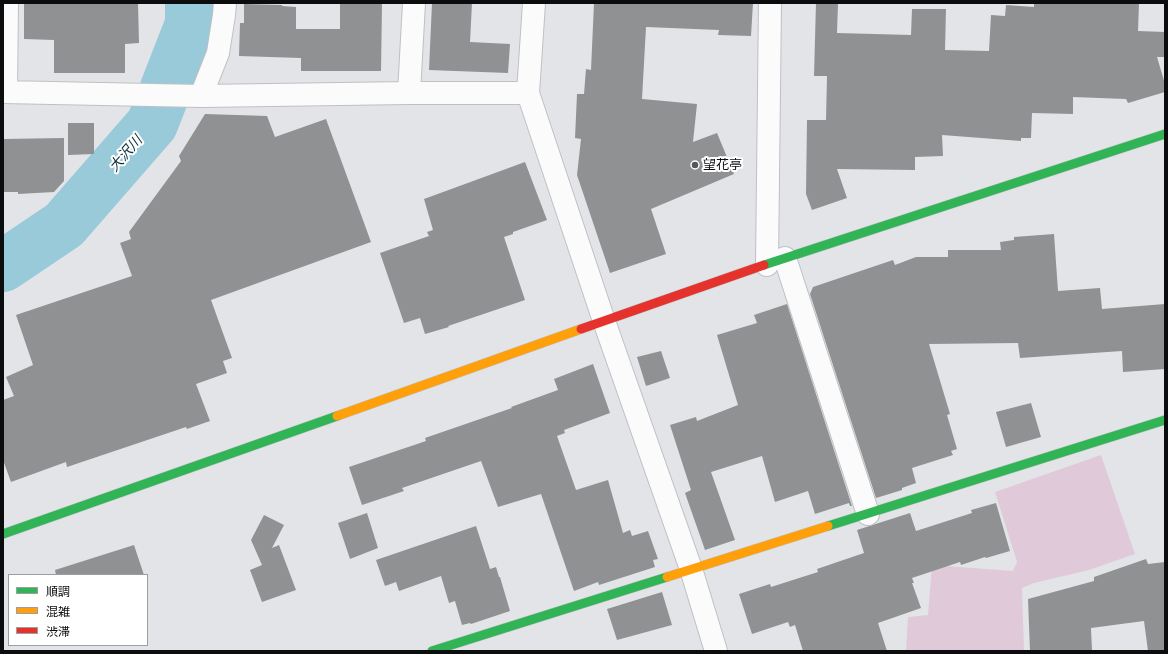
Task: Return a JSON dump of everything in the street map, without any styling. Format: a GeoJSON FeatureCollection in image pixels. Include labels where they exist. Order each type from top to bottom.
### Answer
{"type":"FeatureCollection","features":[{"type":"Feature","properties":{"kind":"street"},"geometry":{"type":"LineString","coordinates":[[7,3],[5,92],[201,96],[528,93]]}},
{"type":"Feature","properties":{"kind":"street"},"geometry":{"type":"LineString","coordinates":[[201,96],[218,53],[225,3]]}},
{"type":"Feature","properties":{"kind":"street"},"geometry":{"type":"LineString","coordinates":[[409,93],[414,3]]}},
{"type":"Feature","properties":{"kind":"street"},"geometry":{"type":"LineString","coordinates":[[534,3],[528,93],[604,321],[691,569],[716,651]]}},
{"type":"Feature","properties":{"kind":"street"},"geometry":{"type":"LineString","coordinates":[[770,3],[776,262],[868,514]]}},
{"type":"Feature","properties":{"kind":"street"},"geometry":{"type":"LineString","coordinates":[[3,534],[604,321],[776,262],[1165,134]]}},
{"type":"Feature","properties":{"kind":"street"},"geometry":{"type":"LineString","coordinates":[[432,651],[1165,420]]}},
{"type":"Feature","properties":{"kind":"shaded area"},"geometry":{"type":"Polygon","coordinates":[[[1101,455],[1135,554],[1089,570],[1034,583],[1022,588],[1024,651],[906,651],[908,617],[928,615],[932,565],[1013,571],[1017,562],[995,492],[1101,455]]]}},
{"type":"Feature","properties":{"kind":"building"},"geometry":{"type":"Polygon","coordinates":[[[24,3],[138,3],[139,43],[125,44],[125,73],[54,73],[54,40],[24,39],[24,3]]]}},
{"type":"Feature","properties":{"kind":"building"},"geometry":{"type":"Polygon","coordinates":[[[340,3],[382,3],[381,71],[301,71],[301,58],[239,56],[240,23],[244,23],[244,4],[296,7],[296,29],[340,29],[340,3]]]}},
{"type":"Feature","properties":{"kind":"building"},"geometry":{"type":"Polygon","coordinates":[[[432,3],[472,3],[470,42],[510,44],[508,73],[429,70],[432,3]]]}},
{"type":"Feature","properties":{"kind":"building"},"geometry":{"type":"Polygon","coordinates":[[[594,3],[753,3],[751,36],[718,35],[719,30],[646,27],[642,99],[697,104],[693,142],[717,133],[734,174],[651,209],[666,254],[610,273],[577,175],[581,139],[575,138],[577,94],[584,94],[586,69],[591,70],[594,3]]]}},
{"type":"Feature","properties":{"kind":"building"},"geometry":{"type":"Polygon","coordinates":[[[816,3],[838,3],[837,33],[911,35],[912,9],[946,9],[945,50],[989,51],[991,15],[1005,16],[1006,5],[1034,7],[1034,3],[1139,3],[1138,31],[1165,32],[1165,57],[1157,57],[1165,84],[1165,92],[1128,103],[1126,99],[1073,97],[1073,114],[1032,113],[1031,138],[1021,138],[1021,141],[942,135],[943,156],[915,157],[915,170],[837,169],[847,198],[812,210],[806,194],[807,120],[826,120],[827,76],[814,76],[816,3]]]}},
{"type":"Feature","properties":{"kind":"building"},"geometry":{"type":"Polygon","coordinates":[[[205,114],[267,116],[275,137],[326,119],[371,242],[211,300],[232,358],[223,361],[227,373],[196,384],[210,421],[187,429],[186,427],[67,467],[66,462],[11,482],[3,460],[3,400],[14,396],[6,377],[33,365],[16,315],[132,276],[120,243],[131,239],[129,232],[181,161],[179,156],[205,114]]]}},
{"type":"Feature","properties":{"kind":"building"},"geometry":{"type":"Polygon","coordinates":[[[68,123],[94,123],[94,154],[68,155],[68,123]]]}},
{"type":"Feature","properties":{"kind":"building"},"geometry":{"type":"Polygon","coordinates":[[[64,138],[64,181],[54,192],[18,194],[18,192],[3,192],[3,139],[64,138]]]}},
{"type":"Feature","properties":{"kind":"building"},"geometry":{"type":"Polygon","coordinates":[[[525,162],[547,220],[513,232],[513,234],[504,237],[525,300],[425,334],[420,318],[404,323],[380,253],[429,236],[427,232],[433,230],[424,199],[525,162]]]}},
{"type":"Feature","properties":{"kind":"building"},"geometry":{"type":"Polygon","coordinates":[[[1054,234],[1058,291],[1100,288],[1102,309],[1165,304],[1165,369],[1123,372],[1122,351],[1020,358],[1018,343],[929,344],[950,414],[947,415],[957,449],[951,451],[953,455],[912,468],[916,483],[902,488],[902,490],[876,498],[810,294],[813,287],[893,260],[895,265],[916,257],[948,257],[948,250],[1001,250],[1000,242],[1014,240],[1014,237],[1054,234]]]}},
{"type":"Feature","properties":{"kind":"building"},"geometry":{"type":"Polygon","coordinates":[[[787,304],[852,506],[850,506],[849,503],[815,514],[808,491],[775,502],[762,456],[711,472],[735,540],[705,550],[685,493],[691,490],[670,425],[696,417],[697,421],[738,405],[717,335],[757,323],[754,315],[787,304]]]}},
{"type":"Feature","properties":{"kind":"building"},"geometry":{"type":"Polygon","coordinates":[[[661,351],[670,378],[646,386],[637,357],[661,351]]]}},
{"type":"Feature","properties":{"kind":"building"},"geometry":{"type":"Polygon","coordinates":[[[593,364],[610,413],[564,430],[565,433],[557,436],[576,490],[608,480],[623,533],[630,530],[632,536],[648,531],[658,559],[653,560],[655,567],[599,585],[598,582],[574,591],[541,494],[498,507],[481,461],[402,488],[404,491],[362,505],[349,467],[426,441],[425,438],[512,408],[511,407],[558,390],[554,379],[593,364]]]}},
{"type":"Feature","properties":{"kind":"building"},"geometry":{"type":"Polygon","coordinates":[[[1031,403],[1041,437],[1006,447],[996,412],[1031,403]]]}},
{"type":"Feature","properties":{"kind":"building"},"geometry":{"type":"Polygon","coordinates":[[[996,503],[1010,551],[961,565],[960,562],[912,578],[914,583],[912,583],[921,608],[878,623],[887,651],[803,651],[795,625],[790,627],[788,622],[752,634],[739,594],[770,584],[771,587],[818,572],[817,569],[864,553],[857,530],[910,513],[916,531],[972,513],[971,510],[996,503]]]}},
{"type":"Feature","properties":{"kind":"building"},"geometry":{"type":"Polygon","coordinates":[[[367,513],[378,548],[350,559],[338,523],[367,513]]]}},
{"type":"Feature","properties":{"kind":"building"},"geometry":{"type":"Polygon","coordinates":[[[264,515],[284,525],[272,548],[279,545],[296,590],[262,602],[250,570],[262,565],[251,540],[264,515]]]}},
{"type":"Feature","properties":{"kind":"building"},"geometry":{"type":"Polygon","coordinates":[[[476,526],[490,569],[496,567],[500,577],[510,611],[471,624],[462,625],[455,601],[449,603],[441,576],[399,591],[396,582],[385,586],[376,560],[476,526]]]}},
{"type":"Feature","properties":{"kind":"building"},"geometry":{"type":"Polygon","coordinates":[[[134,545],[144,574],[56,574],[55,570],[134,545]]]}},
{"type":"Feature","properties":{"kind":"building"},"geometry":{"type":"Polygon","coordinates":[[[1146,559],[1148,564],[1165,562],[1165,651],[1148,651],[1144,621],[1091,628],[1092,651],[1030,651],[1028,599],[1094,581],[1094,577],[1146,559]]]}},
{"type":"Feature","properties":{"kind":"building"},"geometry":{"type":"Polygon","coordinates":[[[662,592],[672,625],[617,640],[607,609],[662,592]]]}},
{"type":"Feature","properties":{"kind":"waterway","name":"大沢川"},"geometry":{"type":"LineString","coordinates":[[3,266],[64,225],[152,124],[191,24],[191,3]]}},
{"type":"Feature","properties":{"kind":"traffic: fast"},"geometry":{"type":"LineString","coordinates":[[764,265],[1165,134]]}},
{"type":"Feature","properties":{"kind":"traffic: fast"},"geometry":{"type":"LineString","coordinates":[[3,534],[337,416]]}},
{"type":"Feature","properties":{"kind":"traffic: fast"},"geometry":{"type":"LineString","coordinates":[[828,526],[1165,420]]}},
{"type":"Feature","properties":{"kind":"traffic: fast"},"geometry":{"type":"LineString","coordinates":[[432,651],[667,577]]}},
{"type":"Feature","properties":{"kind":"traffic: slow"},"geometry":{"type":"LineString","coordinates":[[337,416],[581,329]]}},
{"type":"Feature","properties":{"kind":"traffic: slow"},"geometry":{"type":"LineString","coordinates":[[667,577],[828,526]]}},
{"type":"Feature","properties":{"kind":"traffic: jam"},"geometry":{"type":"LineString","coordinates":[[581,329],[764,265]]}},
{"type":"Feature","properties":{"kind":"place","name":"望花亭"},"geometry":{"type":"Point","coordinates":[695,165]}}]}
